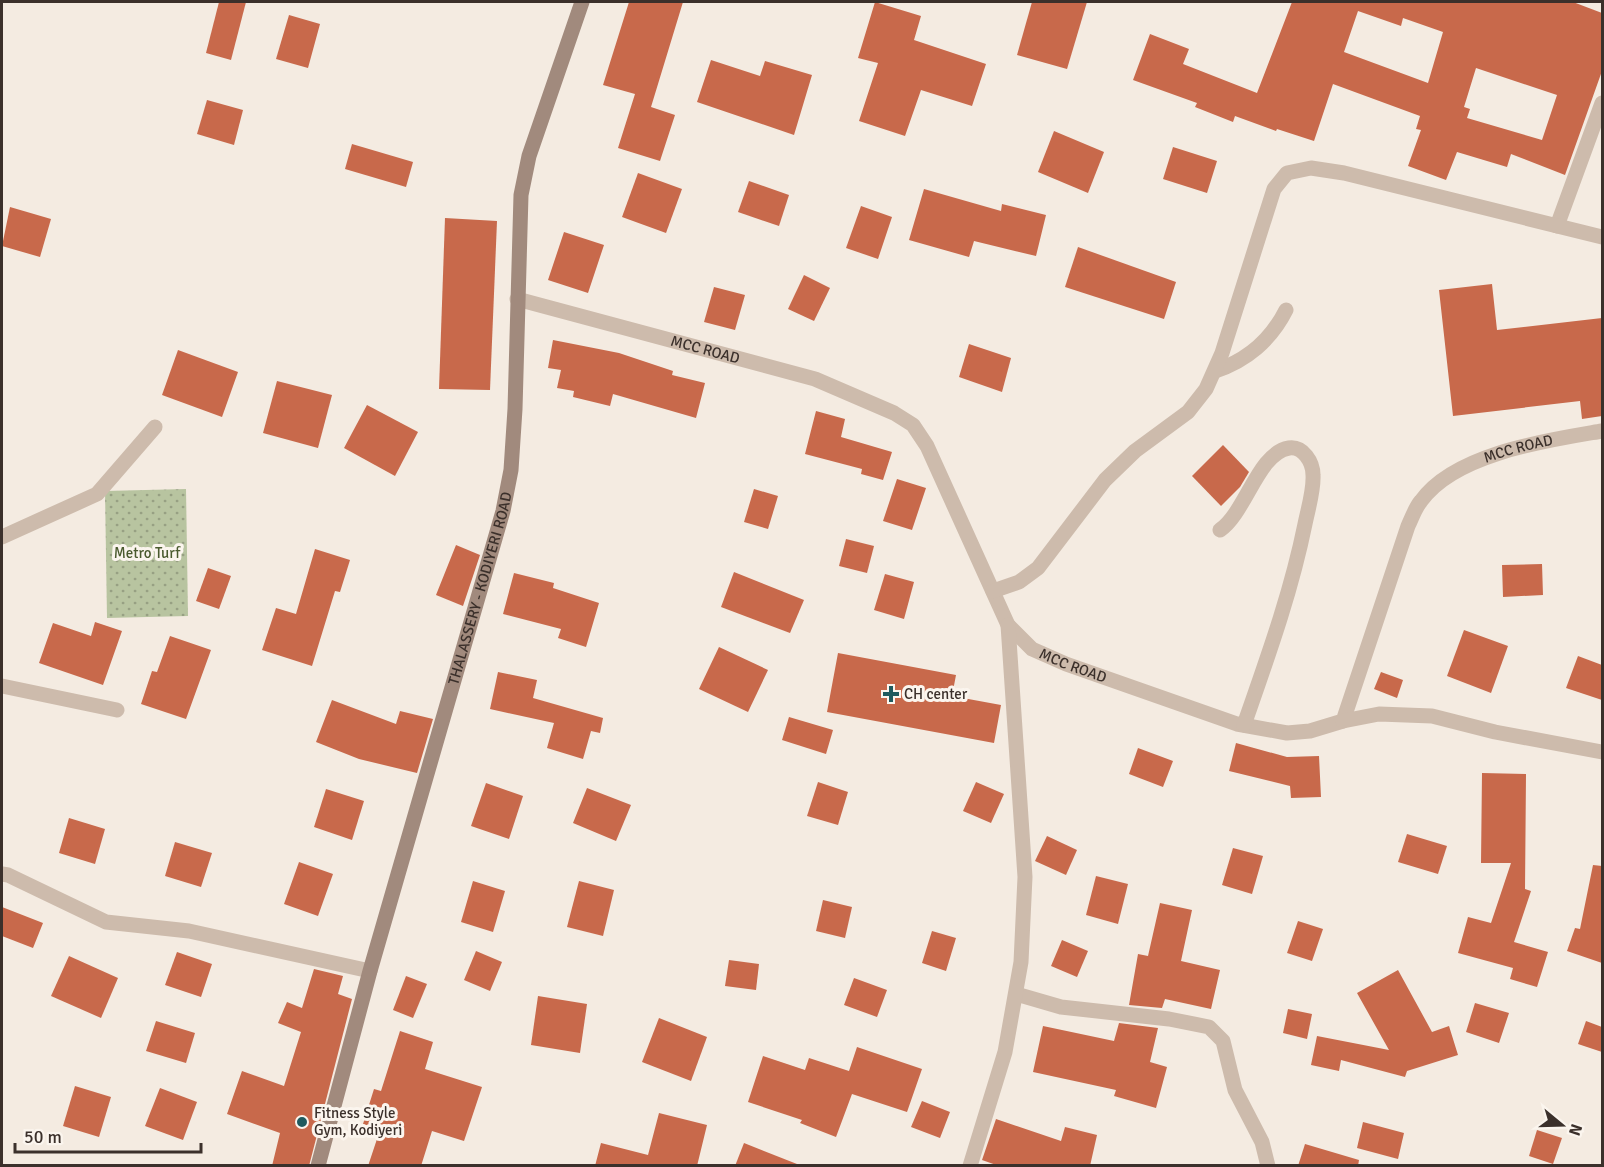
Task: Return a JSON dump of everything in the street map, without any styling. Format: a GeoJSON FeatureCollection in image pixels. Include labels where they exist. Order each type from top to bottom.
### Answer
{"type":"FeatureCollection","features":[{"type":"Feature","properties":{"kind":"main road","name":"THALASSERY - KODIYERI ROAD"},"geometry":{"type":"LineString","coordinates":[[318,1166],[370,971],[503,511],[511,470],[515,409],[517,299],[523,185],[530,156],[582,2]]}},
{"type":"Feature","properties":{"kind":"street"},"geometry":{"type":"LineString","coordinates":[[1557,226],[1602,103]]}},
{"type":"Feature","properties":{"kind":"street"},"geometry":{"type":"LineString","coordinates":[[993,591],[1019,582],[1038,568],[1105,480],[1135,451],[1188,412],[1206,389],[1215,371],[1274,189],[1287,172],[1311,168],[1344,173],[1467,201],[1602,237]]}},
{"type":"Feature","properties":{"kind":"street","name":"MCC ROAD"},"geometry":{"type":"LineString","coordinates":[[517,299],[815,379],[894,413],[913,425],[927,446],[1008,625],[1032,649],[1066,664],[1244,725],[1287,733],[1310,731],[1343,721],[1408,526],[1421,500],[1444,479],[1498,452],[1602,431]]}},
{"type":"Feature","properties":{"kind":"street"},"geometry":{"type":"LineString","coordinates":[[1215,371],[1232,365],[1260,346],[1277,328],[1286,310]]}},
{"type":"Feature","properties":{"kind":"street"},"geometry":{"type":"LineString","coordinates":[[2,537],[97,494],[155,427]]}},
{"type":"Feature","properties":{"kind":"street"},"geometry":{"type":"LineString","coordinates":[[1221,530],[1230,523],[1264,466],[1280,451],[1291,447],[1301,450],[1308,459],[1313,474],[1302,541],[1285,605],[1244,725]]}},
{"type":"Feature","properties":{"kind":"street"},"geometry":{"type":"LineString","coordinates":[[970,1166],[1005,1052],[1021,962],[1025,877],[1008,625]]}},
{"type":"Feature","properties":{"kind":"street"},"geometry":{"type":"LineString","coordinates":[[2,686],[117,710]]}},
{"type":"Feature","properties":{"kind":"street"},"geometry":{"type":"LineString","coordinates":[[1343,721],[1379,714],[1432,716],[1495,732],[1602,752]]}},
{"type":"Feature","properties":{"kind":"street"},"geometry":{"type":"LineString","coordinates":[[2,874],[8,874],[105,922],[189,931],[370,971]]}},
{"type":"Feature","properties":{"kind":"street"},"geometry":{"type":"LineString","coordinates":[[1016,994],[1061,1007],[1169,1018],[1209,1027],[1223,1041],[1235,1090],[1262,1142],[1268,1166]]}},
{"type":"Feature","properties":{"kind":"green space","name":"Metro Turf"},"geometry":{"type":"Polygon","coordinates":[[[186,489],[188,616],[107,618],[105,491],[186,489]]]}},
{"type":"Feature","properties":{"kind":"building"},"geometry":{"type":"Polygon","coordinates":[[[219,2],[246,2],[231,60],[206,53],[219,2]]]}},
{"type":"Feature","properties":{"kind":"building"},"geometry":{"type":"Polygon","coordinates":[[[629,2],[683,2],[651,107],[675,115],[660,161],[618,148],[635,94],[603,85],[629,2]]]}},
{"type":"Feature","properties":{"kind":"building"},"geometry":{"type":"Polygon","coordinates":[[[875,2],[921,16],[914,40],[986,64],[972,106],[921,90],[905,136],[859,121],[878,63],[858,58],[875,2]]]}},
{"type":"Feature","properties":{"kind":"building"},"geometry":{"type":"Polygon","coordinates":[[[1032,2],[1087,2],[1067,69],[1017,55],[1032,2]]]}},
{"type":"Feature","properties":{"kind":"building"},"geometry":{"type":"Polygon","coordinates":[[[1292,2],[1573,2],[1602,13],[1602,71],[1565,175],[1511,154],[1507,167],[1457,152],[1446,180],[1408,166],[1421,130],[1416,129],[1420,116],[1333,84],[1314,141],[1277,129],[1276,131],[1235,116],[1233,122],[1195,107],[1197,103],[1133,80],[1150,34],[1189,49],[1183,64],[1257,93],[1292,2]],[[1358,11],[1344,52],[1428,83],[1443,32],[1403,18],[1401,26],[1358,11]],[[1476,68],[1464,107],[1470,109],[1467,118],[1542,140],[1557,95],[1476,68]]]}},
{"type":"Feature","properties":{"kind":"building"},"geometry":{"type":"Polygon","coordinates":[[[289,15],[320,24],[308,68],[276,59],[289,15]]]}},
{"type":"Feature","properties":{"kind":"building"},"geometry":{"type":"Polygon","coordinates":[[[711,60],[760,76],[765,61],[812,75],[794,135],[697,102],[711,60]]]}},
{"type":"Feature","properties":{"kind":"building"},"geometry":{"type":"Polygon","coordinates":[[[207,100],[243,110],[234,145],[197,134],[207,100]]]}},
{"type":"Feature","properties":{"kind":"building"},"geometry":{"type":"Polygon","coordinates":[[[1054,131],[1104,152],[1088,193],[1038,172],[1054,131]]]}},
{"type":"Feature","properties":{"kind":"building"},"geometry":{"type":"Polygon","coordinates":[[[352,144],[413,162],[406,187],[345,169],[352,144]]]}},
{"type":"Feature","properties":{"kind":"building"},"geometry":{"type":"Polygon","coordinates":[[[1173,147],[1217,161],[1207,193],[1163,179],[1173,147]]]}},
{"type":"Feature","properties":{"kind":"building"},"geometry":{"type":"Polygon","coordinates":[[[638,173],[682,189],[666,233],[622,217],[638,173]]]}},
{"type":"Feature","properties":{"kind":"building"},"geometry":{"type":"Polygon","coordinates":[[[749,181],[789,195],[779,226],[738,212],[749,181]]]}},
{"type":"Feature","properties":{"kind":"building"},"geometry":{"type":"Polygon","coordinates":[[[924,189],[1001,211],[1002,204],[1046,215],[1036,256],[974,241],[969,257],[909,240],[924,189]]]}},
{"type":"Feature","properties":{"kind":"building"},"geometry":{"type":"Polygon","coordinates":[[[861,206],[892,217],[878,259],[846,248],[861,206]]]}},
{"type":"Feature","properties":{"kind":"building"},"geometry":{"type":"Polygon","coordinates":[[[10,207],[51,219],[40,257],[2,246],[10,207]]]}},
{"type":"Feature","properties":{"kind":"building"},"geometry":{"type":"Polygon","coordinates":[[[445,218],[497,221],[490,390],[439,389],[445,218]]]}},
{"type":"Feature","properties":{"kind":"building"},"geometry":{"type":"Polygon","coordinates":[[[564,232],[604,245],[588,293],[548,280],[564,232]]]}},
{"type":"Feature","properties":{"kind":"building"},"geometry":{"type":"Polygon","coordinates":[[[1078,247],[1176,282],[1164,319],[1065,287],[1078,247]]]}},
{"type":"Feature","properties":{"kind":"building"},"geometry":{"type":"Polygon","coordinates":[[[804,275],[830,288],[814,321],[788,309],[804,275]]]}},
{"type":"Feature","properties":{"kind":"building"},"geometry":{"type":"Polygon","coordinates":[[[1492,284],[1497,330],[1602,318],[1602,416],[1582,419],[1580,401],[1453,416],[1439,290],[1492,284]]]}},
{"type":"Feature","properties":{"kind":"building"},"geometry":{"type":"Polygon","coordinates":[[[714,287],[745,295],[735,330],[704,322],[714,287]]]}},
{"type":"Feature","properties":{"kind":"building"},"geometry":{"type":"Polygon","coordinates":[[[553,340],[619,353],[673,371],[672,375],[705,383],[696,418],[613,394],[610,406],[573,397],[574,391],[557,388],[561,370],[548,368],[553,340]]]}},
{"type":"Feature","properties":{"kind":"building"},"geometry":{"type":"Polygon","coordinates":[[[969,344],[1011,358],[1002,392],[959,377],[969,344]]]}},
{"type":"Feature","properties":{"kind":"building"},"geometry":{"type":"Polygon","coordinates":[[[178,350],[238,372],[222,417],[162,395],[178,350]]]}},
{"type":"Feature","properties":{"kind":"building"},"geometry":{"type":"Polygon","coordinates":[[[277,381],[332,395],[318,448],[263,433],[277,381]]]}},
{"type":"Feature","properties":{"kind":"building"},"geometry":{"type":"Polygon","coordinates":[[[367,405],[418,432],[395,476],[344,448],[367,405]]]}},
{"type":"Feature","properties":{"kind":"building"},"geometry":{"type":"Polygon","coordinates":[[[816,411],[845,419],[841,437],[892,452],[883,480],[861,474],[862,469],[805,454],[816,411]]]}},
{"type":"Feature","properties":{"kind":"building"},"geometry":{"type":"Polygon","coordinates":[[[1223,445],[1249,472],[1240,487],[1221,506],[1192,476],[1223,445]]]}},
{"type":"Feature","properties":{"kind":"building"},"geometry":{"type":"Polygon","coordinates":[[[897,479],[926,488],[912,530],[883,521],[897,479]]]}},
{"type":"Feature","properties":{"kind":"building"},"geometry":{"type":"Polygon","coordinates":[[[754,489],[778,496],[768,529],[744,522],[754,489]]]}},
{"type":"Feature","properties":{"kind":"building"},"geometry":{"type":"Polygon","coordinates":[[[846,539],[874,546],[867,573],[839,566],[846,539]]]}},
{"type":"Feature","properties":{"kind":"building"},"geometry":{"type":"Polygon","coordinates":[[[456,545],[480,555],[463,606],[436,595],[456,545]]]}},
{"type":"Feature","properties":{"kind":"building"},"geometry":{"type":"Polygon","coordinates":[[[315,549],[350,560],[340,592],[335,591],[312,666],[262,650],[276,608],[296,614],[315,549]]]}},
{"type":"Feature","properties":{"kind":"building"},"geometry":{"type":"Polygon","coordinates":[[[1542,564],[1543,595],[1503,597],[1502,565],[1542,564]]]}},
{"type":"Feature","properties":{"kind":"building"},"geometry":{"type":"Polygon","coordinates":[[[208,568],[231,576],[219,609],[196,601],[208,568]]]}},
{"type":"Feature","properties":{"kind":"building"},"geometry":{"type":"Polygon","coordinates":[[[734,572],[804,600],[790,633],[721,607],[734,572]]]}},
{"type":"Feature","properties":{"kind":"building"},"geometry":{"type":"Polygon","coordinates":[[[514,573],[554,583],[553,588],[599,603],[586,647],[558,638],[561,629],[503,614],[514,573]]]}},
{"type":"Feature","properties":{"kind":"building"},"geometry":{"type":"Polygon","coordinates":[[[885,574],[914,582],[904,619],[874,610],[885,574]]]}},
{"type":"Feature","properties":{"kind":"building"},"geometry":{"type":"Polygon","coordinates":[[[95,622],[122,631],[103,685],[39,663],[53,623],[91,636],[95,622]]]}},
{"type":"Feature","properties":{"kind":"building"},"geometry":{"type":"Polygon","coordinates":[[[1464,630],[1508,646],[1491,693],[1447,676],[1464,630]]]}},
{"type":"Feature","properties":{"kind":"building"},"geometry":{"type":"Polygon","coordinates":[[[170,636],[211,650],[186,719],[141,704],[152,671],[157,672],[170,636]]]}},
{"type":"Feature","properties":{"kind":"building"},"geometry":{"type":"Polygon","coordinates":[[[719,647],[768,670],[748,712],[699,689],[719,647]]]}},
{"type":"Feature","properties":{"kind":"building","name":"CH center"},"geometry":{"type":"Polygon","coordinates":[[[838,653],[956,675],[952,696],[1001,705],[994,743],[827,712],[838,653]]]}},
{"type":"Feature","properties":{"kind":"building"},"geometry":{"type":"Polygon","coordinates":[[[1578,656],[1602,665],[1602,700],[1566,688],[1578,656]]]}},
{"type":"Feature","properties":{"kind":"building"},"geometry":{"type":"Polygon","coordinates":[[[498,672],[537,680],[533,698],[603,718],[600,733],[591,731],[583,759],[547,748],[554,723],[490,709],[498,672]]]}},
{"type":"Feature","properties":{"kind":"building"},"geometry":{"type":"Polygon","coordinates":[[[1381,672],[1403,680],[1397,698],[1374,689],[1381,672]]]}},
{"type":"Feature","properties":{"kind":"building"},"geometry":{"type":"Polygon","coordinates":[[[332,700],[396,724],[400,711],[433,719],[417,773],[359,759],[316,742],[332,700]]]}},
{"type":"Feature","properties":{"kind":"building"},"geometry":{"type":"Polygon","coordinates":[[[789,717],[833,730],[826,754],[782,740],[789,717]]]}},
{"type":"Feature","properties":{"kind":"building"},"geometry":{"type":"Polygon","coordinates":[[[1236,743],[1287,757],[1319,756],[1321,797],[1291,798],[1290,786],[1229,771],[1236,743]]]}},
{"type":"Feature","properties":{"kind":"building"},"geometry":{"type":"Polygon","coordinates":[[[1138,748],[1173,761],[1163,787],[1129,774],[1138,748]]]}},
{"type":"Feature","properties":{"kind":"building"},"geometry":{"type":"Polygon","coordinates":[[[1482,773],[1526,774],[1525,889],[1531,891],[1514,942],[1548,952],[1537,987],[1510,979],[1513,968],[1458,953],[1468,917],[1491,923],[1511,863],[1481,863],[1482,773]]]}},
{"type":"Feature","properties":{"kind":"building"},"geometry":{"type":"Polygon","coordinates":[[[818,782],[848,792],[838,825],[807,816],[818,782]]]}},
{"type":"Feature","properties":{"kind":"building"},"geometry":{"type":"Polygon","coordinates":[[[976,782],[1004,794],[991,823],[963,811],[976,782]]]}},
{"type":"Feature","properties":{"kind":"building"},"geometry":{"type":"Polygon","coordinates":[[[486,783],[523,796],[509,839],[471,826],[486,783]]]}},
{"type":"Feature","properties":{"kind":"building"},"geometry":{"type":"Polygon","coordinates":[[[587,788],[631,805],[616,841],[573,823],[587,788]]]}},
{"type":"Feature","properties":{"kind":"building"},"geometry":{"type":"Polygon","coordinates":[[[326,789],[364,801],[352,840],[314,827],[326,789]]]}},
{"type":"Feature","properties":{"kind":"building"},"geometry":{"type":"Polygon","coordinates":[[[69,818],[105,829],[95,864],[59,853],[69,818]]]}},
{"type":"Feature","properties":{"kind":"building"},"geometry":{"type":"Polygon","coordinates":[[[1407,834],[1447,846],[1438,874],[1398,862],[1407,834]]]}},
{"type":"Feature","properties":{"kind":"building"},"geometry":{"type":"Polygon","coordinates":[[[1047,836],[1077,850],[1066,875],[1035,861],[1047,836]]]}},
{"type":"Feature","properties":{"kind":"building"},"geometry":{"type":"Polygon","coordinates":[[[175,842],[212,853],[201,887],[165,876],[175,842]]]}},
{"type":"Feature","properties":{"kind":"building"},"geometry":{"type":"Polygon","coordinates":[[[1233,848],[1263,856],[1252,894],[1222,885],[1233,848]]]}},
{"type":"Feature","properties":{"kind":"building"},"geometry":{"type":"Polygon","coordinates":[[[299,862],[333,874],[318,916],[284,904],[299,862]]]}},
{"type":"Feature","properties":{"kind":"building"},"geometry":{"type":"Polygon","coordinates":[[[1593,865],[1602,866],[1602,963],[1567,951],[1575,928],[1580,929],[1593,865]]]}},
{"type":"Feature","properties":{"kind":"building"},"geometry":{"type":"Polygon","coordinates":[[[1096,876],[1128,884],[1118,924],[1086,915],[1096,876]]]}},
{"type":"Feature","properties":{"kind":"building"},"geometry":{"type":"Polygon","coordinates":[[[473,881],[505,891],[493,932],[461,922],[473,881]]]}},
{"type":"Feature","properties":{"kind":"building"},"geometry":{"type":"Polygon","coordinates":[[[579,881],[614,890],[603,936],[567,927],[579,881]]]}},
{"type":"Feature","properties":{"kind":"building"},"geometry":{"type":"Polygon","coordinates":[[[823,900],[852,907],[845,938],[816,931],[823,900]]]}},
{"type":"Feature","properties":{"kind":"building"},"geometry":{"type":"Polygon","coordinates":[[[1160,903],[1192,910],[1181,961],[1220,970],[1211,1009],[1165,999],[1162,1008],[1129,1005],[1138,954],[1148,956],[1160,903]]]}},
{"type":"Feature","properties":{"kind":"building"},"geometry":{"type":"Polygon","coordinates":[[[2,907],[43,923],[33,948],[2,936],[2,907]]]}},
{"type":"Feature","properties":{"kind":"building"},"geometry":{"type":"Polygon","coordinates":[[[1298,921],[1323,929],[1312,961],[1287,953],[1298,921]]]}},
{"type":"Feature","properties":{"kind":"building"},"geometry":{"type":"Polygon","coordinates":[[[932,931],[956,938],[946,971],[922,963],[932,931]]]}},
{"type":"Feature","properties":{"kind":"building"},"geometry":{"type":"Polygon","coordinates":[[[1062,940],[1088,951],[1077,977],[1051,966],[1062,940]]]}},
{"type":"Feature","properties":{"kind":"building"},"geometry":{"type":"Polygon","coordinates":[[[476,951],[502,962],[490,991],[464,980],[476,951]]]}},
{"type":"Feature","properties":{"kind":"building"},"geometry":{"type":"Polygon","coordinates":[[[177,952],[212,964],[201,997],[165,985],[177,952]]]}},
{"type":"Feature","properties":{"kind":"building"},"geometry":{"type":"Polygon","coordinates":[[[69,956],[118,978],[101,1018],[51,996],[69,956]]]}},
{"type":"Feature","properties":{"kind":"building"},"geometry":{"type":"Polygon","coordinates":[[[729,960],[759,964],[756,990],[725,986],[729,960]]]}},
{"type":"Feature","properties":{"kind":"building"},"geometry":{"type":"Polygon","coordinates":[[[314,969],[343,976],[338,994],[352,999],[309,1166],[272,1166],[280,1133],[227,1114],[242,1071],[284,1086],[301,1032],[278,1023],[287,1002],[302,1008],[314,969]]]}},
{"type":"Feature","properties":{"kind":"building"},"geometry":{"type":"Polygon","coordinates":[[[1398,970],[1432,1032],[1449,1026],[1458,1055],[1407,1071],[1405,1077],[1341,1060],[1339,1071],[1311,1065],[1317,1036],[1389,1050],[1357,993],[1398,970]]]}},
{"type":"Feature","properties":{"kind":"building"},"geometry":{"type":"Polygon","coordinates":[[[406,976],[427,984],[413,1018],[393,1010],[406,976]]]}},
{"type":"Feature","properties":{"kind":"building"},"geometry":{"type":"Polygon","coordinates":[[[854,978],[887,990],[877,1017],[844,1005],[854,978]]]}},
{"type":"Feature","properties":{"kind":"building"},"geometry":{"type":"Polygon","coordinates":[[[538,996],[587,1004],[580,1053],[531,1045],[538,996]]]}},
{"type":"Feature","properties":{"kind":"building"},"geometry":{"type":"Polygon","coordinates":[[[1475,1003],[1509,1013],[1499,1043],[1466,1032],[1475,1003]]]}},
{"type":"Feature","properties":{"kind":"building"},"geometry":{"type":"Polygon","coordinates":[[[1288,1009],[1312,1014],[1307,1039],[1283,1033],[1288,1009]]]}},
{"type":"Feature","properties":{"kind":"building"},"geometry":{"type":"Polygon","coordinates":[[[659,1018],[707,1037],[691,1081],[642,1062],[659,1018]]]}},
{"type":"Feature","properties":{"kind":"building"},"geometry":{"type":"Polygon","coordinates":[[[156,1021],[195,1033],[186,1063],[146,1051],[156,1021]]]}},
{"type":"Feature","properties":{"kind":"building"},"geometry":{"type":"Polygon","coordinates":[[[1586,1021],[1602,1027],[1602,1052],[1578,1044],[1586,1021]]]}},
{"type":"Feature","properties":{"kind":"building"},"geometry":{"type":"Polygon","coordinates":[[[1119,1023],[1158,1028],[1150,1062],[1167,1067],[1156,1108],[1114,1096],[1116,1090],[1033,1072],[1043,1026],[1114,1041],[1119,1023]]]}},
{"type":"Feature","properties":{"kind":"building"},"geometry":{"type":"Polygon","coordinates":[[[400,1031],[433,1042],[425,1069],[482,1087],[464,1141],[432,1131],[421,1166],[368,1166],[380,1130],[363,1124],[374,1089],[381,1091],[400,1031]]]}},
{"type":"Feature","properties":{"kind":"building"},"geometry":{"type":"Polygon","coordinates":[[[857,1047],[922,1069],[907,1112],[852,1094],[836,1137],[800,1123],[802,1120],[748,1102],[763,1056],[805,1070],[809,1058],[849,1071],[857,1047]]]}},
{"type":"Feature","properties":{"kind":"building"},"geometry":{"type":"Polygon","coordinates":[[[75,1086],[111,1097],[99,1137],[63,1126],[75,1086]]]}},
{"type":"Feature","properties":{"kind":"building"},"geometry":{"type":"Polygon","coordinates":[[[160,1088],[197,1102],[183,1140],[145,1126],[160,1088]]]}},
{"type":"Feature","properties":{"kind":"building"},"geometry":{"type":"Polygon","coordinates":[[[922,1101],[950,1112],[940,1138],[911,1127],[922,1101]]]}},
{"type":"Feature","properties":{"kind":"building"},"geometry":{"type":"Polygon","coordinates":[[[659,1113],[707,1125],[697,1166],[595,1166],[601,1143],[648,1155],[659,1113]]]}},
{"type":"Feature","properties":{"kind":"building"},"geometry":{"type":"Polygon","coordinates":[[[996,1119],[1061,1141],[1065,1127],[1097,1135],[1090,1166],[999,1166],[982,1160],[996,1119]]]}},
{"type":"Feature","properties":{"kind":"building"},"geometry":{"type":"Polygon","coordinates":[[[1363,1122],[1404,1133],[1398,1159],[1357,1148],[1363,1122]]]}},
{"type":"Feature","properties":{"kind":"building"},"geometry":{"type":"Polygon","coordinates":[[[1537,1130],[1562,1138],[1553,1164],[1529,1156],[1537,1130]]]}},
{"type":"Feature","properties":{"kind":"building"},"geometry":{"type":"Polygon","coordinates":[[[744,1143],[797,1164],[796,1166],[735,1166],[744,1143]]]}},
{"type":"Feature","properties":{"kind":"building"},"geometry":{"type":"Polygon","coordinates":[[[1305,1144],[1359,1160],[1358,1166],[1298,1166],[1305,1144]]]}},
{"type":"Feature","properties":{"kind":"place","name":"CH center"},"geometry":{"type":"Point","coordinates":[891,694]}},
{"type":"Feature","properties":{"kind":"place","name":"Fitness Style Gym, Kodiyeri"},"geometry":{"type":"Point","coordinates":[302,1122]}}]}
